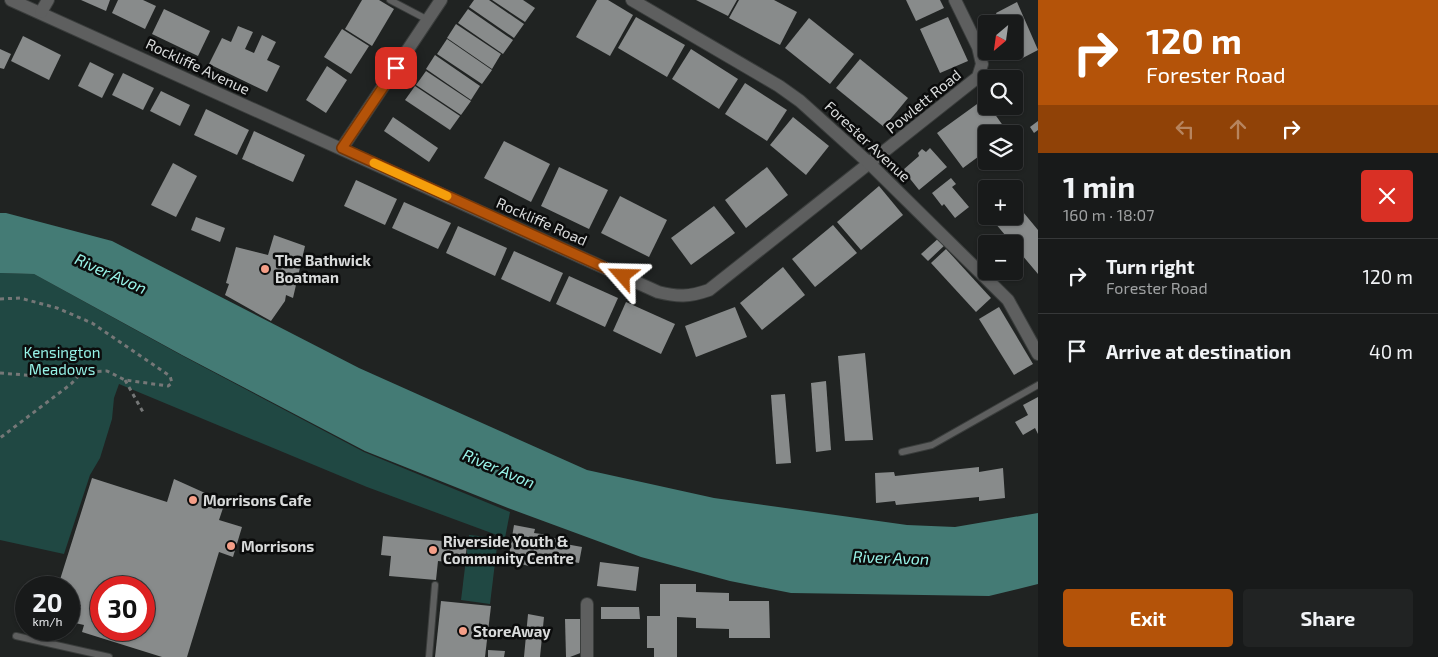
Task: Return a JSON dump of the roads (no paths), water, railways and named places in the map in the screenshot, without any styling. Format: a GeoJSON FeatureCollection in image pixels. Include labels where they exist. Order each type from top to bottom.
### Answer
{"type":"FeatureCollection","features":[{"type":"Feature","properties":{"kind":"street","name":"Rockliffe Avenue"},"geometry":{"type":"LineString","coordinates":[[11,0],[342,148]]}},
{"type":"Feature","properties":{"kind":"street"},"geometry":{"type":"LineString","coordinates":[[41,12],[48,0]]}},
{"type":"Feature","properties":{"kind":"street"},"geometry":{"type":"LineString","coordinates":[[342,148],[441,0]]}},
{"type":"Feature","properties":{"kind":"street","name":"Forester Avenue"},"geometry":{"type":"LineString","coordinates":[[632,0],[779,86],[800,101],[870,164],[1008,300],[1038,354]]}},
{"type":"Feature","properties":{"kind":"street","name":"Powlett Road"},"geometry":{"type":"LineString","coordinates":[[870,164],[978,77],[982,64],[978,47],[956,0]]}},
{"type":"Feature","properties":{"kind":"street","name":"Rockliffe Road"},"geometry":{"type":"LineString","coordinates":[[342,148],[658,292],[675,296],[693,295],[709,290],[870,164]]}},
{"type":"Feature","properties":{"kind":"street"},"geometry":{"type":"LineString","coordinates":[[587,604],[587,657]]}},
{"type":"Feature","properties":{"kind":"lane"},"geometry":{"type":"LineString","coordinates":[[390,0],[428,20]]}},
{"type":"Feature","properties":{"kind":"lane"},"geometry":{"type":"LineString","coordinates":[[902,452],[932,445],[1038,385]]}},
{"type":"Feature","properties":{"kind":"lane"},"geometry":{"type":"LineString","coordinates":[[429,657],[435,585]]}},
{"type":"Feature","properties":{"kind":"lane"},"geometry":{"type":"LineString","coordinates":[[38,641],[109,657]]}},
{"type":"Feature","properties":{"kind":"water","name":"River Avon"},"geometry":{"type":"Polygon","coordinates":[[[0,213],[112,241],[359,368],[587,470],[714,498],[907,525],[955,527],[1038,513],[1038,584],[989,596],[791,593],[730,581],[641,557],[508,508],[365,451],[182,355],[34,274],[0,273],[0,213]]]}},
{"type":"Feature","properties":{"kind":"place","name":"The Bathwick Boatman"},"geometry":{"type":"Point","coordinates":[265,269]}},
{"type":"Feature","properties":{"kind":"place","name":"Morrisons Cafe"},"geometry":{"type":"Point","coordinates":[193,500]}},
{"type":"Feature","properties":{"kind":"place","name":"Morrisons"},"geometry":{"type":"Point","coordinates":[231,546]}},
{"type":"Feature","properties":{"kind":"place","name":"Riverside Youth & Community Centre"},"geometry":{"type":"Point","coordinates":[433,550]}},
{"type":"Feature","properties":{"kind":"place","name":"StoreAway"},"geometry":{"type":"Point","coordinates":[463,631]}},
{"type":"Feature","properties":{"kind":"park label","name":"Kensington Meadows"},"geometry":{"type":"Point","coordinates":[62,360]}}]}
